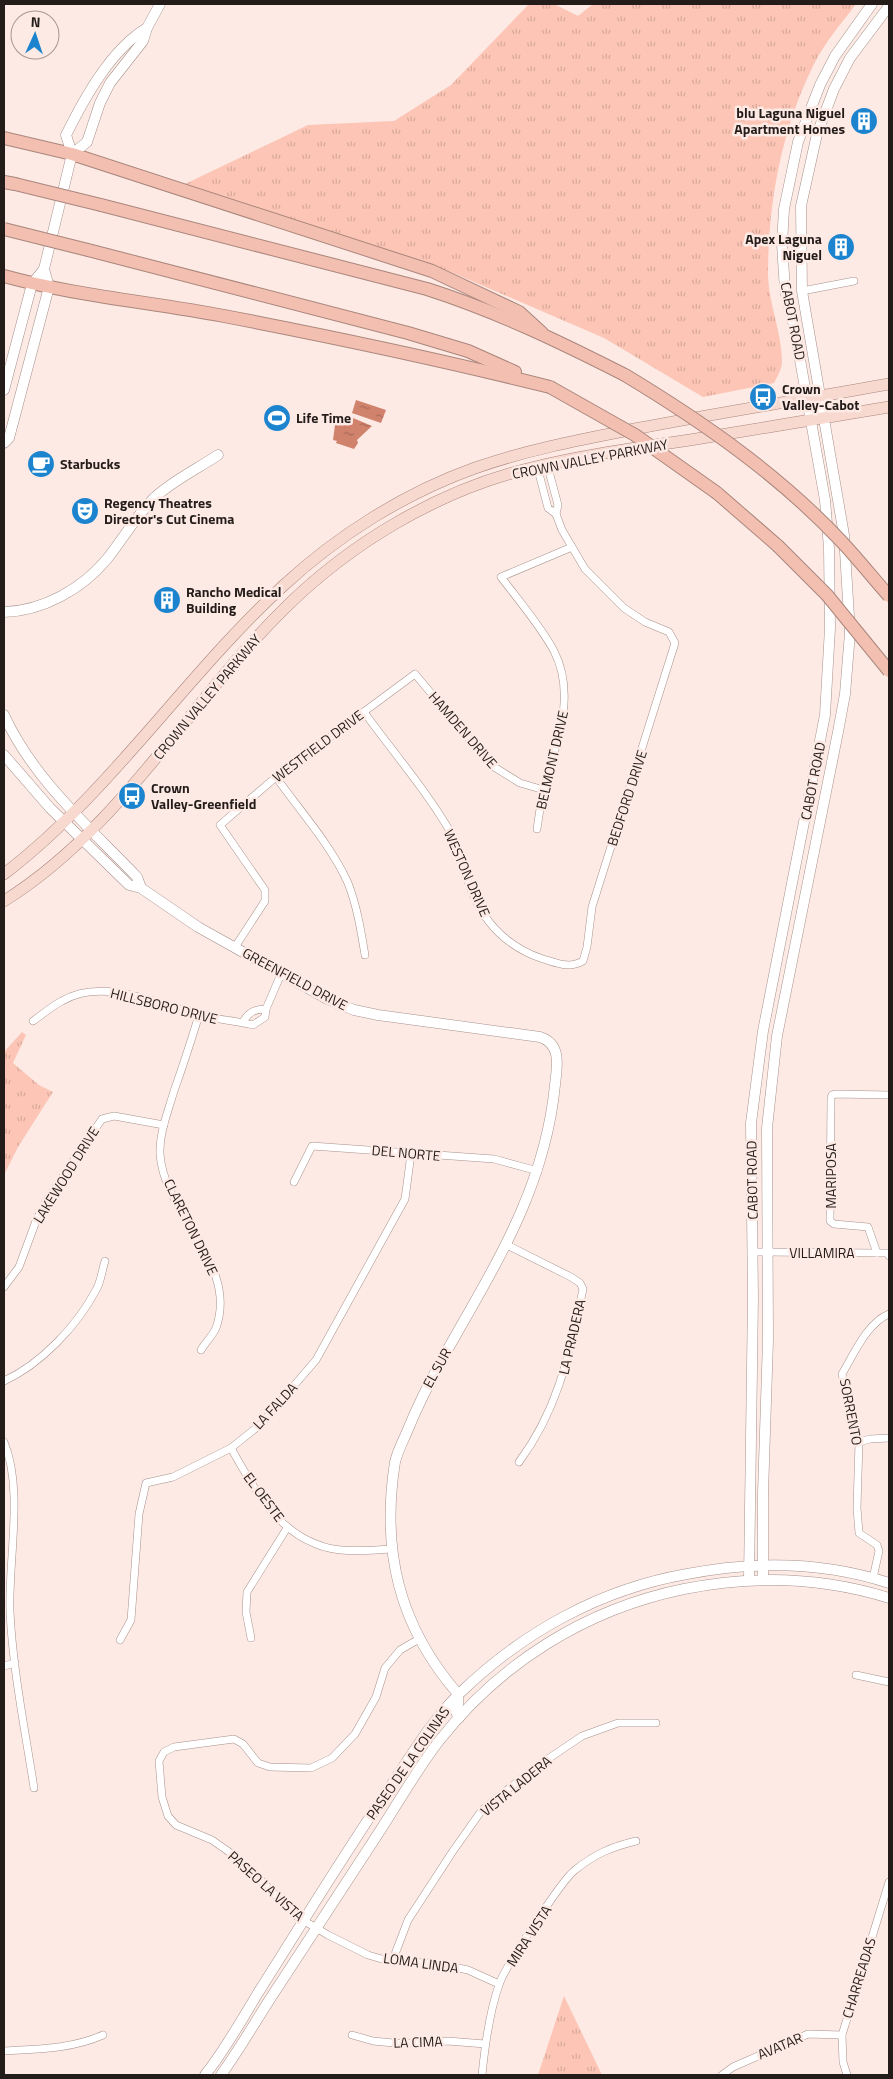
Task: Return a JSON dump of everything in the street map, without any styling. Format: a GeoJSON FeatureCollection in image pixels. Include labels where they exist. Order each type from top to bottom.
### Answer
{"type":"FeatureCollection","features":[{"type":"Feature","properties":{"kind":"highway"},"geometry":{"type":"LineString","coordinates":[[4,138],[72,154],[432,271],[519,312],[542,333]]}},
{"type":"Feature","properties":{"kind":"highway"},"geometry":{"type":"LineString","coordinates":[[9,183],[427,289],[462,300],[542,333],[625,375],[692,416],[774,479],[841,541],[889,596]]}},
{"type":"Feature","properties":{"kind":"highway"},"geometry":{"type":"LineString","coordinates":[[4,230],[408,333],[468,351],[550,387],[635,435],[717,493],[778,546],[833,602],[889,671]]}},
{"type":"Feature","properties":{"kind":"highway"},"geometry":{"type":"LineString","coordinates":[[4,276],[32,284],[223,316],[386,348],[550,387]]}},
{"type":"Feature","properties":{"kind":"main road"},"geometry":{"type":"LineString","coordinates":[[72,154],[87,142],[102,98],[110,83],[143,41],[146,28],[160,4]]}},
{"type":"Feature","properties":{"kind":"main road","name":"CABOT ROAD"},"geometry":{"type":"LineString","coordinates":[[749,1580],[752,1252],[751,1123],[756,1074],[818,755],[829,673],[830,548],[825,500],[794,326],[785,290],[782,244],[784,209],[790,175],[801,134],[820,86],[835,56],[872,4]]}},
{"type":"Feature","properties":{"kind":"main road","name":"CABOT ROAD"},"geometry":{"type":"LineString","coordinates":[[763,1578],[763,1494],[768,1340],[767,1128],[770,1079],[778,1028],[833,757],[847,673],[850,633],[847,566],[825,417],[802,291],[801,206],[817,134],[834,89],[850,58],[889,6]]}},
{"type":"Feature","properties":{"kind":"main road"},"geometry":{"type":"LineString","coordinates":[[4,390],[32,284],[44,270],[72,154],[66,135],[89,92],[133,36],[146,28]]}},
{"type":"Feature","properties":{"kind":"main road"},"geometry":{"type":"LineString","coordinates":[[89,92],[102,98]]}},
{"type":"Feature","properties":{"kind":"main road"},"geometry":{"type":"LineString","coordinates":[[4,443],[9,438],[49,287],[44,270]]}},
{"type":"Feature","properties":{"kind":"main road","name":"CROWN VALLEY PARKWAY"},"geometry":{"type":"LineString","coordinates":[[4,874],[39,847],[75,813],[227,643],[283,586],[343,539],[407,498],[473,469],[536,448],[889,384]]}},
{"type":"Feature","properties":{"kind":"main road","name":"CROWN VALLEY PARKWAY"},"geometry":{"type":"LineString","coordinates":[[4,900],[39,876],[92,829],[114,806],[262,632],[287,606],[316,580],[365,543],[419,511],[469,488],[542,465],[889,407]]}},
{"type":"Feature","properties":{"kind":"main road"},"geometry":{"type":"LineString","coordinates":[[4,612],[33,608],[48,603],[85,580],[106,559],[155,498],[218,455]]}},
{"type":"Feature","properties":{"kind":"main road","name":"GREENFIELD DRIVE"},"geometry":{"type":"LineString","coordinates":[[4,715],[16,739],[39,774],[137,876],[141,888]]}},
{"type":"Feature","properties":{"kind":"main road","name":"GREENFIELD DRIVE"},"geometry":{"type":"LineString","coordinates":[[4,755],[23,780],[129,885],[141,888],[198,927],[327,999],[354,1010],[540,1037],[553,1044]]}},
{"type":"Feature","properties":{"kind":"main road","name":"EL SUR"},"geometry":{"type":"LineString","coordinates":[[458,1694],[418,1638],[409,1619],[398,1585],[392,1549],[390,1509],[396,1460],[422,1394],[507,1245],[538,1171],[552,1112],[556,1055],[553,1044]]}},
{"type":"Feature","properties":{"kind":"main road","name":"PASEO DE LA COLINAS"},"geometry":{"type":"LineString","coordinates":[[205,2075],[304,1921],[344,1854],[420,1743],[458,1694],[483,1672],[540,1630],[584,1606],[632,1586],[707,1570],[763,1565],[796,1566],[873,1578],[889,1583]]}},
{"type":"Feature","properties":{"kind":"main road","name":"PASEO DE LA COLINAS"},"geometry":{"type":"LineString","coordinates":[[222,2075],[424,1762],[459,1718],[493,1684],[524,1658],[565,1632],[606,1612],[674,1591],[763,1578],[839,1585],[889,1598]]}},
{"type":"Feature","properties":{"kind":"main road"},"geometry":{"type":"LineString","coordinates":[[459,1718],[455,1710],[458,1705],[458,1694],[469,1693],[478,1685],[493,1684]]}},
{"type":"Feature","properties":{"kind":"street"},"geometry":{"type":"LineString","coordinates":[[802,291],[854,280]]}},
{"type":"Feature","properties":{"kind":"street"},"geometry":{"type":"LineString","coordinates":[[542,465],[548,508],[556,514],[572,547]]}},
{"type":"Feature","properties":{"kind":"street","name":"BEDFORD DRIVE"},"geometry":{"type":"LineString","coordinates":[[572,547],[585,569],[624,608],[673,636],[674,651],[592,908],[587,947],[582,960]]}},
{"type":"Feature","properties":{"kind":"street","name":"BELMONT DRIVE"},"geometry":{"type":"LineString","coordinates":[[537,829],[544,790],[561,732],[565,708],[564,681],[555,653],[543,633],[501,577],[572,547]]}},
{"type":"Feature","properties":{"kind":"street","name":"HAMDEN DRIVE"},"geometry":{"type":"LineString","coordinates":[[415,674],[491,765],[504,775],[520,783],[544,790]]}},
{"type":"Feature","properties":{"kind":"street","name":"WESTFIELD DRIVE"},"geometry":{"type":"LineString","coordinates":[[235,947],[265,901],[265,890],[220,825],[276,777],[415,674]]}},
{"type":"Feature","properties":{"kind":"street","name":"WESTON DRIVE"},"geometry":{"type":"LineString","coordinates":[[364,712],[453,835],[470,887],[480,910],[492,927],[523,952],[564,965],[574,965],[582,960]]}},
{"type":"Feature","properties":{"kind":"street"},"geometry":{"type":"LineString","coordinates":[[276,777],[337,861],[358,914],[365,955]]}},
{"type":"Feature","properties":{"kind":"street","name":"HILLSBORO DRIVE"},"geometry":{"type":"LineString","coordinates":[[33,1021],[63,1000],[84,993],[106,991],[126,994],[220,1020],[253,1025],[265,1017],[266,1009],[280,974]]}},
{"type":"Feature","properties":{"kind":"street"},"geometry":{"type":"LineString","coordinates":[[243,1022],[247,1015],[253,1011],[266,1009]]}},
{"type":"Feature","properties":{"kind":"street","name":"CLARETON DRIVE"},"geometry":{"type":"LineString","coordinates":[[199,1015],[164,1125],[160,1155],[170,1188],[209,1261],[219,1292],[219,1311],[215,1329],[201,1350]]}},
{"type":"Feature","properties":{"kind":"street","name":"MARIPOSA"},"geometry":{"type":"LineString","coordinates":[[877,1253],[868,1227],[834,1224],[830,1220],[832,1095],[889,1095]]}},
{"type":"Feature","properties":{"kind":"street","name":"LAKEWOOD DRIVE"},"geometry":{"type":"LineString","coordinates":[[4,1287],[19,1267],[36,1221],[46,1201],[102,1119],[114,1116],[164,1125]]}},
{"type":"Feature","properties":{"kind":"street","name":"DEL NORTE"},"geometry":{"type":"LineString","coordinates":[[294,1182],[312,1146],[494,1159],[538,1171]]}},
{"type":"Feature","properties":{"kind":"street","name":"LA FALDA"},"geometry":{"type":"LineString","coordinates":[[120,1640],[131,1620],[139,1514],[146,1483],[173,1477],[231,1448],[261,1424],[316,1360],[405,1199],[411,1154]]}},
{"type":"Feature","properties":{"kind":"street","name":"LA PRADERA"},"geometry":{"type":"LineString","coordinates":[[507,1245],[571,1277],[583,1289],[563,1378],[544,1422],[519,1462]]}},
{"type":"Feature","properties":{"kind":"street","name":"VILLAMIRA"},"geometry":{"type":"LineString","coordinates":[[752,1252],[888,1253],[889,1256]]}},
{"type":"Feature","properties":{"kind":"street"},"geometry":{"type":"LineString","coordinates":[[4,1381],[35,1361],[68,1330],[85,1309],[97,1288],[105,1261]]}},
{"type":"Feature","properties":{"kind":"street","name":"SORRENTO"},"geometry":{"type":"LineString","coordinates":[[873,1578],[879,1552],[877,1545],[860,1533],[857,1508],[859,1442],[842,1374],[859,1345],[879,1318],[889,1314]]}},
{"type":"Feature","properties":{"kind":"street"},"geometry":{"type":"LineString","coordinates":[[859,1442],[870,1439],[889,1438]]}},
{"type":"Feature","properties":{"kind":"street"},"geometry":{"type":"LineString","coordinates":[[4,1442],[13,1490],[10,1611],[15,1663],[34,1788]]}},
{"type":"Feature","properties":{"kind":"street","name":"EL OESTE"},"geometry":{"type":"LineString","coordinates":[[231,1448],[249,1481],[287,1528],[316,1545],[351,1551],[392,1549]]}},
{"type":"Feature","properties":{"kind":"street"},"geometry":{"type":"LineString","coordinates":[[251,1638],[246,1612],[247,1592],[287,1528]]}},
{"type":"Feature","properties":{"kind":"street","name":"PASEO LA VISTA"},"geometry":{"type":"LineString","coordinates":[[316,1928],[296,1916],[253,1872],[232,1854],[212,1840],[176,1825],[168,1816],[159,1779],[161,1755],[174,1747],[234,1739],[243,1744],[258,1763],[270,1767],[311,1768],[332,1758],[355,1734],[376,1697],[385,1668],[400,1650],[418,1638]]}},
{"type":"Feature","properties":{"kind":"street"},"geometry":{"type":"LineString","coordinates":[[4,1666],[15,1663]]}},
{"type":"Feature","properties":{"kind":"street"},"geometry":{"type":"LineString","coordinates":[[856,1675],[889,1682]]}},
{"type":"Feature","properties":{"kind":"street","name":"VISTA LADERA"},"geometry":{"type":"LineString","coordinates":[[392,1962],[408,1920],[452,1851],[482,1810],[536,1767],[582,1736],[618,1723],[656,1723]]}},
{"type":"Feature","properties":{"kind":"street","name":"MIRA VISTA"},"geometry":{"type":"LineString","coordinates":[[482,2075],[485,2044],[499,1984],[534,1927],[573,1871],[605,1849],[636,1841]]}},
{"type":"Feature","properties":{"kind":"street","name":"CHARREADAS"},"geometry":{"type":"LineString","coordinates":[[847,2075],[842,2062],[842,2035],[889,1882]]}},
{"type":"Feature","properties":{"kind":"street","name":"LOMA LINDA"},"geometry":{"type":"LineString","coordinates":[[316,1928],[368,1955],[392,1962],[434,1963],[468,1970],[499,1984]]}},
{"type":"Feature","properties":{"kind":"street","name":"AVATAR"},"geometry":{"type":"LineString","coordinates":[[722,2075],[732,2067],[808,2034],[842,2035]]}},
{"type":"Feature","properties":{"kind":"street"},"geometry":{"type":"LineString","coordinates":[[4,2051],[53,2049],[87,2042],[103,2035]]}},
{"type":"Feature","properties":{"kind":"street","name":"LA CIMA"},"geometry":{"type":"LineString","coordinates":[[352,2035],[373,2042],[404,2044],[448,2040],[485,2044]]}},
{"type":"Feature","properties":{"kind":"green space"},"geometry":{"type":"Polygon","coordinates":[[[529,4],[554,4],[578,16],[593,4],[856,4],[827,42],[813,66],[792,116],[778,168],[771,222],[768,276],[782,362],[774,383],[703,397],[604,338],[451,272],[185,184],[308,125],[394,121],[451,85],[529,4]]]}},
{"type":"Feature","properties":{"kind":"green space"},"geometry":{"type":"Polygon","coordinates":[[[22,1032],[26,1035],[13,1063],[39,1085],[53,1092],[18,1147],[4,1175],[4,1052],[22,1032]]]}},
{"type":"Feature","properties":{"kind":"green space"},"geometry":{"type":"Polygon","coordinates":[[[564,1996],[602,2075],[538,2075],[564,1996]]]}},
{"type":"Feature","properties":{"kind":"water"},"geometry":{"type":"Polygon","coordinates":[[[356,400],[386,410],[381,423],[352,413],[356,400]]]}},
{"type":"Feature","properties":{"kind":"water"},"geometry":{"type":"Polygon","coordinates":[[[346,415],[372,426],[357,440],[358,443],[354,449],[336,443],[337,441],[333,440],[335,425],[342,416],[345,417],[346,415]]]}},
{"type":"Feature","properties":{"kind":"place","name":"blu Laguna Niguel Apartment Homes"},"geometry":{"type":"Point","coordinates":[864,121]}},
{"type":"Feature","properties":{"kind":"place","name":"Apex Laguna Niguel"},"geometry":{"type":"Point","coordinates":[841,247]}},
{"type":"Feature","properties":{"kind":"place","name":"Crown Valley-Cabot"},"geometry":{"type":"Point","coordinates":[763,397]}},
{"type":"Feature","properties":{"kind":"place","name":"Life Time"},"geometry":{"type":"Point","coordinates":[277,418]}},
{"type":"Feature","properties":{"kind":"place","name":"Starbucks"},"geometry":{"type":"Point","coordinates":[41,464]}},
{"type":"Feature","properties":{"kind":"place","name":"Regency Theatres Director's Cut Cinema"},"geometry":{"type":"Point","coordinates":[85,511]}},
{"type":"Feature","properties":{"kind":"place","name":"Rancho Medical Building"},"geometry":{"type":"Point","coordinates":[167,600]}},
{"type":"Feature","properties":{"kind":"place","name":"Crown Valley-Greenfield"},"geometry":{"type":"Point","coordinates":[132,796]}}]}
